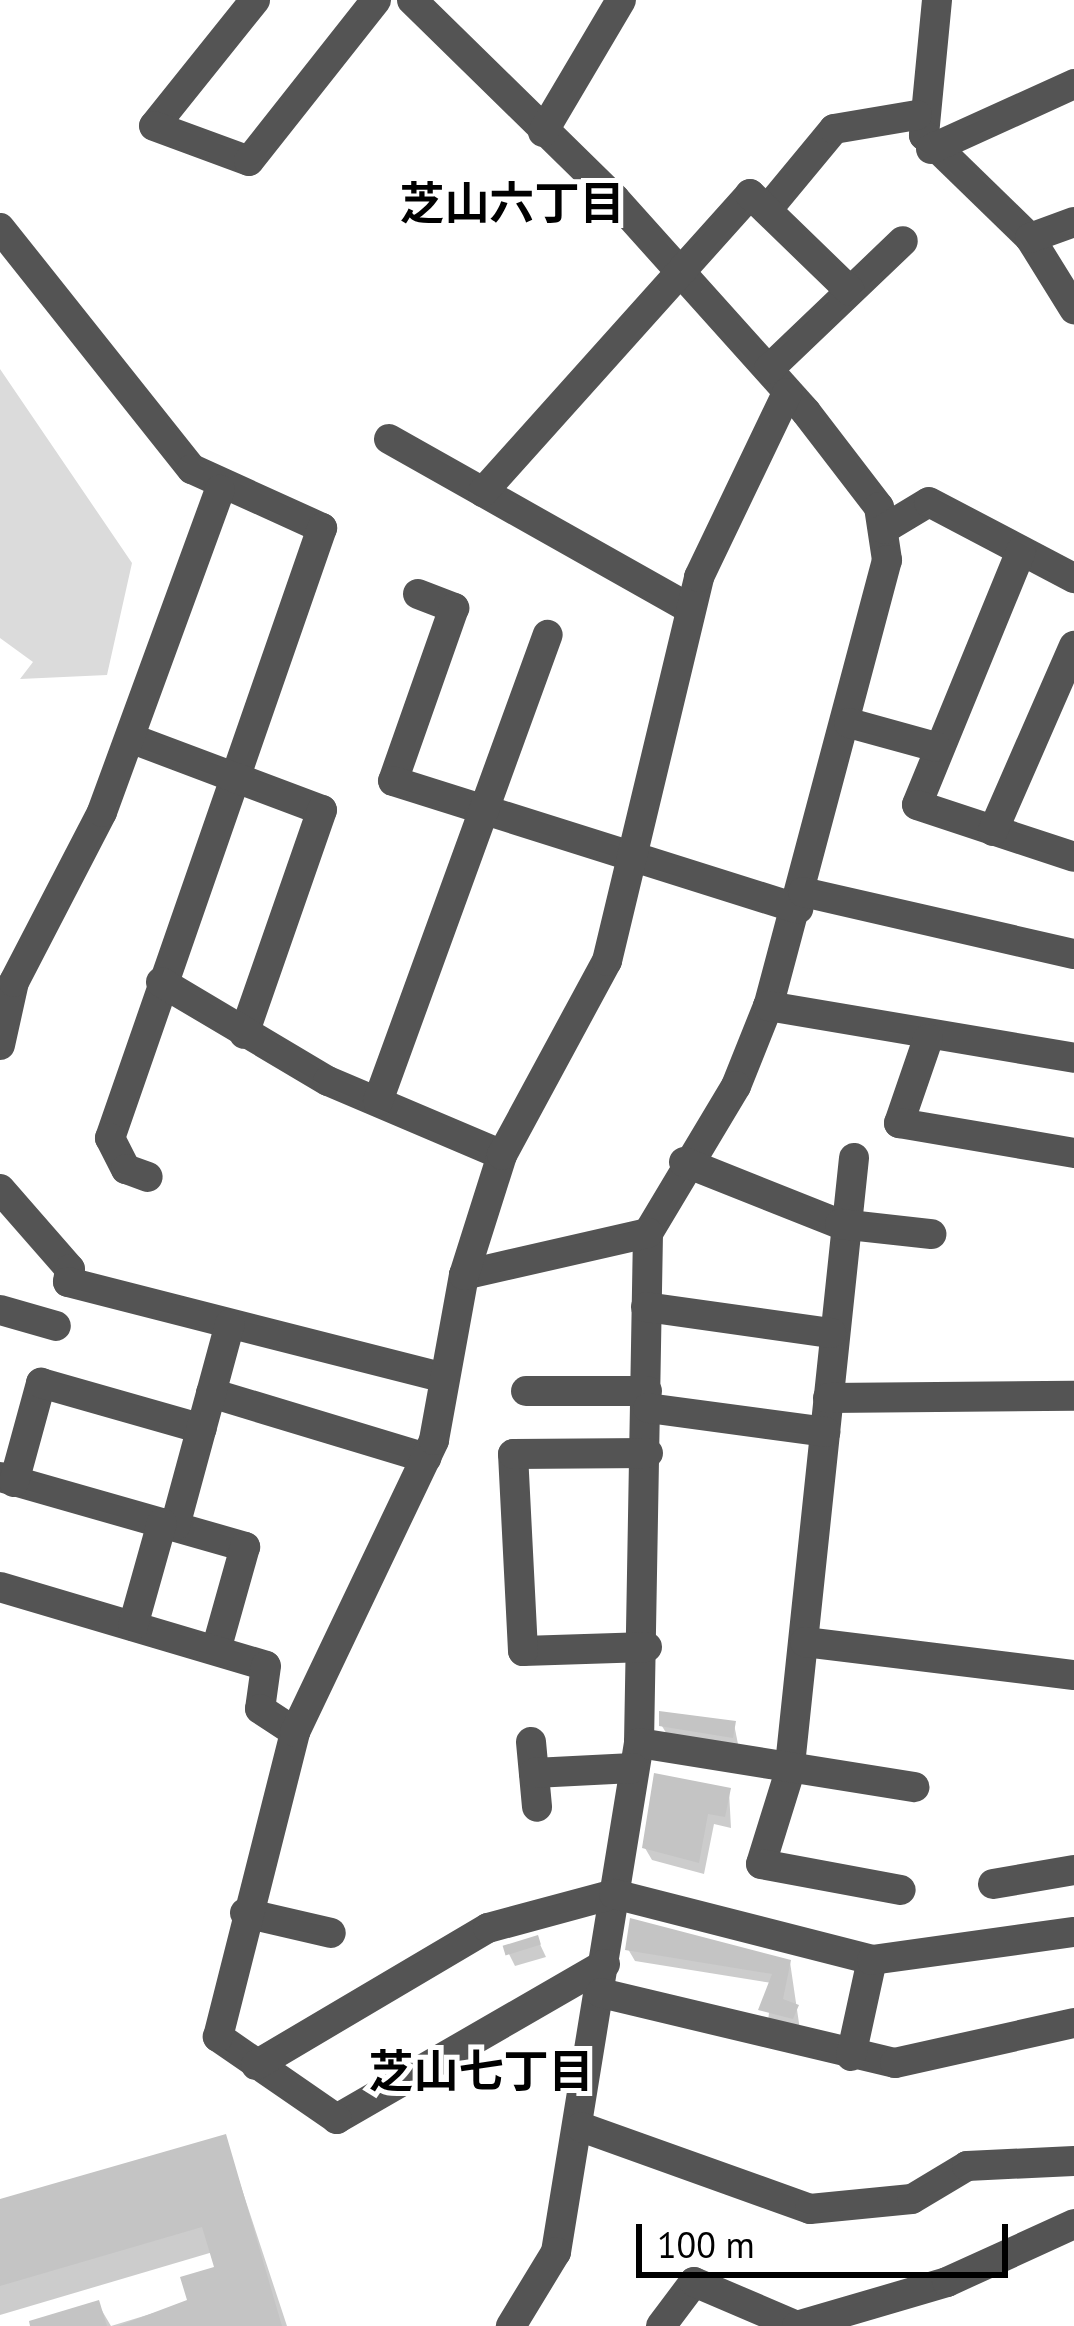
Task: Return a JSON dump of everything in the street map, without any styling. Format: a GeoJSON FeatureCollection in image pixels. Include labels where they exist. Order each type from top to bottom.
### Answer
{"type":"FeatureCollection","features":[{"type":"Feature","properties":{"kind":"street"},"geometry":{"type":"LineString","coordinates":[[255,0],[154,126],[249,161],[376,0]]}},
{"type":"Feature","properties":{"kind":"street"},"geometry":{"type":"LineString","coordinates":[[412,0],[681,269],[880,507],[884,530],[881,610],[768,1006],[736,1086],[684,1162],[648,1233],[647,1647],[636,1756],[581,2127],[556,2252],[520,2324]]}},
{"type":"Feature","properties":{"kind":"street"},"geometry":{"type":"LineString","coordinates":[[543,132],[621,0]]}},
{"type":"Feature","properties":{"kind":"street"},"geometry":{"type":"LineString","coordinates":[[938,0],[917,116],[931,149],[1030,238],[1074,309]]}},
{"type":"Feature","properties":{"kind":"street"},"geometry":{"type":"LineString","coordinates":[[931,149],[1074,84]]}},
{"type":"Feature","properties":{"kind":"street"},"geometry":{"type":"LineString","coordinates":[[766,210],[834,129],[917,116]]}},
{"type":"Feature","properties":{"kind":"street"},"geometry":{"type":"LineString","coordinates":[[483,492],[750,194],[850,291]]}},
{"type":"Feature","properties":{"kind":"street"},"geometry":{"type":"LineString","coordinates":[[1030,238],[1074,222]]}},
{"type":"Feature","properties":{"kind":"street"},"geometry":{"type":"LineString","coordinates":[[0,228],[220,490],[322,528],[231,776],[110,1138],[126,1169],[148,1177]]}},
{"type":"Feature","properties":{"kind":"street"},"geometry":{"type":"LineString","coordinates":[[903,241],[850,291],[778,381],[689,608],[638,854],[607,961],[502,1155],[464,1275],[426,1458],[295,1732],[244,1913],[218,2037],[337,2119],[603,1979],[851,2056],[895,2063],[1074,2023]]}},
{"type":"Feature","properties":{"kind":"street"},"geometry":{"type":"LineString","coordinates":[[389,439],[689,608]]}},
{"type":"Feature","properties":{"kind":"street"},"geometry":{"type":"LineString","coordinates":[[0,1045],[14,982],[130,738],[220,490]]}},
{"type":"Feature","properties":{"kind":"street"},"geometry":{"type":"LineString","coordinates":[[884,530],[929,502],[1074,578]]}},
{"type":"Feature","properties":{"kind":"street"},"geometry":{"type":"LineString","coordinates":[[1021,551],[936,747],[917,805],[1074,857]]}},
{"type":"Feature","properties":{"kind":"street"},"geometry":{"type":"LineString","coordinates":[[418,594],[454,608],[393,781],[801,900],[1074,954]]}},
{"type":"Feature","properties":{"kind":"street"},"geometry":{"type":"LineString","coordinates":[[378,1101],[548,635]]}},
{"type":"Feature","properties":{"kind":"street"},"geometry":{"type":"LineString","coordinates":[[993,831],[1074,646]]}},
{"type":"Feature","properties":{"kind":"street"},"geometry":{"type":"LineString","coordinates":[[850,723],[936,747]]}},
{"type":"Feature","properties":{"kind":"street"},"geometry":{"type":"LineString","coordinates":[[130,738],[322,809],[244,1034]]}},
{"type":"Feature","properties":{"kind":"street"},"geometry":{"type":"LineString","coordinates":[[161,982],[244,1034],[378,1101],[502,1155]]}},
{"type":"Feature","properties":{"kind":"street"},"geometry":{"type":"LineString","coordinates":[[768,1006],[928,1039],[1074,1058]]}},
{"type":"Feature","properties":{"kind":"street"},"geometry":{"type":"LineString","coordinates":[[928,1039],[899,1123],[1074,1153]]}},
{"type":"Feature","properties":{"kind":"street"},"geometry":{"type":"LineString","coordinates":[[854,1158],[840,1224],[825,1432],[790,1774],[761,1864],[902,1890]]}},
{"type":"Feature","properties":{"kind":"street"},"geometry":{"type":"LineString","coordinates":[[684,1162],[840,1224],[931,1234]]}},
{"type":"Feature","properties":{"kind":"street"},"geometry":{"type":"LineString","coordinates":[[0,1190],[51,1243],[68,1282],[444,1378]]}},
{"type":"Feature","properties":{"kind":"street"},"geometry":{"type":"LineString","coordinates":[[464,1275],[648,1233]]}},
{"type":"Feature","properties":{"kind":"street"},"geometry":{"type":"LineString","coordinates":[[646,1307],[831,1334]]}},
{"type":"Feature","properties":{"kind":"street"},"geometry":{"type":"LineString","coordinates":[[0,1310],[56,1326]]}},
{"type":"Feature","properties":{"kind":"street"},"geometry":{"type":"LineString","coordinates":[[133,1626],[202,1429],[230,1324]]}},
{"type":"Feature","properties":{"kind":"street"},"geometry":{"type":"LineString","coordinates":[[202,1429],[41,1383],[7,1480],[245,1547],[216,1650]]}},
{"type":"Feature","properties":{"kind":"street"},"geometry":{"type":"LineString","coordinates":[[526,1391],[647,1400],[825,1432]]}},
{"type":"Feature","properties":{"kind":"street"},"geometry":{"type":"LineString","coordinates":[[211,1394],[426,1458]]}},
{"type":"Feature","properties":{"kind":"street"},"geometry":{"type":"LineString","coordinates":[[828,1398],[1074,1396]]}},
{"type":"Feature","properties":{"kind":"street"},"geometry":{"type":"LineString","coordinates":[[647,1647],[523,1651],[512,1454],[648,1453]]}},
{"type":"Feature","properties":{"kind":"street"},"geometry":{"type":"LineString","coordinates":[[0,1587],[266,1666],[260,1709],[295,1732]]}},
{"type":"Feature","properties":{"kind":"street"},"geometry":{"type":"LineString","coordinates":[[805,1642],[1074,1675]]}},
{"type":"Feature","properties":{"kind":"street"},"geometry":{"type":"LineString","coordinates":[[537,1808],[532,1757],[636,1756],[915,1787]]}},
{"type":"Feature","properties":{"kind":"street"},"geometry":{"type":"LineString","coordinates":[[993,1884],[1074,1870]]}},
{"type":"Feature","properties":{"kind":"street"},"geometry":{"type":"LineString","coordinates":[[256,2065],[488,1928],[614,1894],[872,1960],[1074,1932]]}},
{"type":"Feature","properties":{"kind":"street"},"geometry":{"type":"LineString","coordinates":[[244,1913],[331,1934]]}},
{"type":"Feature","properties":{"kind":"street"},"geometry":{"type":"LineString","coordinates":[[851,2056],[872,1960]]}},
{"type":"Feature","properties":{"kind":"street"},"geometry":{"type":"LineString","coordinates":[[581,2127],[810,2209],[912,2199],[968,2166],[1072,2168]]}},
{"type":"Feature","properties":{"kind":"street"},"geometry":{"type":"LineString","coordinates":[[661,2326],[694,2282],[797,2326],[947,2282],[1074,2224]]}},
{"type":"Feature","properties":{"kind":"shaded area"},"geometry":{"type":"Polygon","coordinates":[[[0,369],[132,563],[107,675],[20,679],[33,662],[0,638],[0,369]]]}},
{"type":"Feature","properties":{"kind":"building"},"geometry":{"type":"Polygon","coordinates":[[[659,1711],[736,1721],[733,1738],[659,1726],[659,1711]]]}},
{"type":"Feature","properties":{"kind":"building"},"geometry":{"type":"Polygon","coordinates":[[[654,1773],[731,1788],[725,1817],[708,1814],[699,1863],[642,1848],[654,1773]]]}},
{"type":"Feature","properties":{"kind":"building"},"geometry":{"type":"Polygon","coordinates":[[[630,1918],[791,1960],[783,1999],[799,2005],[793,2019],[758,2010],[772,1974],[625,1950],[630,1918]]]}},
{"type":"Feature","properties":{"kind":"building"},"geometry":{"type":"Polygon","coordinates":[[[538,1935],[541,1945],[506,1955],[503,1946],[538,1935]]]}},
{"type":"Feature","properties":{"kind":"building"},"geometry":{"type":"Polygon","coordinates":[[[226,2134],[282,2326],[118,2326],[187,2300],[180,2277],[214,2267],[202,2227],[0,2286],[0,2199],[226,2134]]]}},
{"type":"Feature","properties":{"kind":"building"},"geometry":{"type":"Polygon","coordinates":[[[99,2300],[107,2326],[30,2326],[29,2321],[99,2300]]]}},
{"type":"Feature","properties":{"kind":"district","name":"芝山六丁目"},"geometry":{"type":"Point","coordinates":[512,203]}},
{"type":"Feature","properties":{"kind":"district","name":"芝山七丁目"},"geometry":{"type":"Point","coordinates":[481,2071]}}]}
